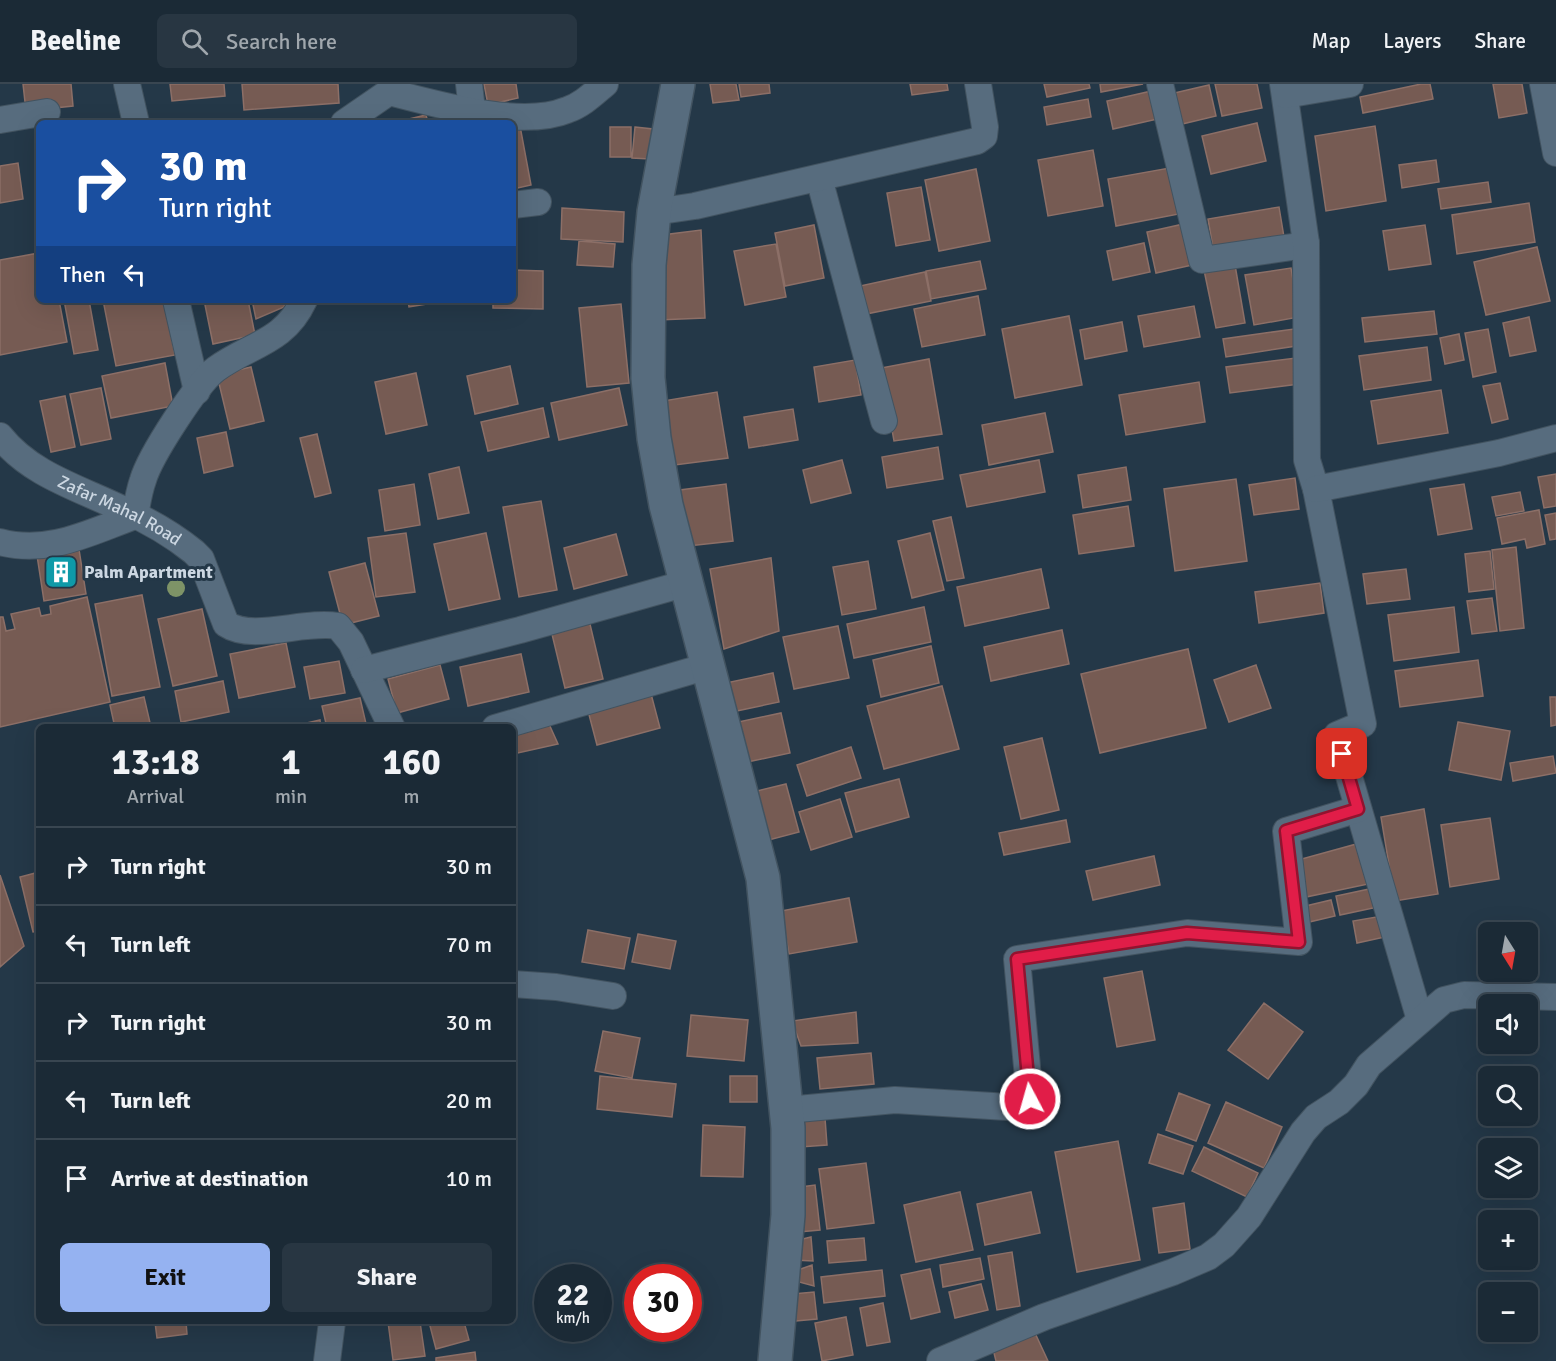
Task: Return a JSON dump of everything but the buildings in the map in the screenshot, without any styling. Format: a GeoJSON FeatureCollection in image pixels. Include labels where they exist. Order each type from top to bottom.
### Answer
{"type":"FeatureCollection","features":[{"type":"Feature","properties":{"kind":"street"},"geometry":{"type":"LineString","coordinates":[[127,84],[135,120]]}},
{"type":"Feature","properties":{"kind":"street"},"geometry":{"type":"LineString","coordinates":[[469,84],[472,110]]}},
{"type":"Feature","properties":{"kind":"street"},"geometry":{"type":"LineString","coordinates":[[348,120],[389,88],[472,110],[507,116],[547,115],[567,111],[587,100],[605,84]]}},
{"type":"Feature","properties":{"kind":"street"},"geometry":{"type":"LineString","coordinates":[[678,84],[654,212],[648,276],[648,378],[654,438],[666,505],[763,878],[787,1110],[788,1215],[775,1361]]}},
{"type":"Feature","properties":{"kind":"street"},"geometry":{"type":"LineString","coordinates":[[654,212],[695,206],[977,141],[984,136],[985,127],[978,84]]}},
{"type":"Feature","properties":{"kind":"street"},"geometry":{"type":"LineString","coordinates":[[1160,84],[1202,260],[1299,246],[1306,243]]}},
{"type":"Feature","properties":{"kind":"street"},"geometry":{"type":"LineString","coordinates":[[1350,84],[1284,90],[1306,243],[1306,460],[1316,489],[1363,724],[1336,735],[1420,1020]]}},
{"type":"Feature","properties":{"kind":"street"},"geometry":{"type":"LineString","coordinates":[[1543,84],[1556,153]]}},
{"type":"Feature","properties":{"kind":"street"},"geometry":{"type":"LineString","coordinates":[[0,120],[47,112]]}},
{"type":"Feature","properties":{"kind":"street"},"geometry":{"type":"LineString","coordinates":[[819,178],[884,421]]}},
{"type":"Feature","properties":{"kind":"street"},"geometry":{"type":"LineString","coordinates":[[177,303],[197,392]]}},
{"type":"Feature","properties":{"kind":"street"},"geometry":{"type":"LineString","coordinates":[[0,542],[15,546],[62,543],[135,516],[143,479],[150,463],[208,376],[218,368],[272,339],[290,324],[302,303]]}},
{"type":"Feature","properties":{"kind":"street","name":"Zafar Mahal Road"},"geometry":{"type":"LineString","coordinates":[[0,436],[33,465],[59,483],[135,516],[194,552],[201,559],[226,624],[235,630],[249,632],[307,624],[338,626],[351,642],[390,724]]}},
{"type":"Feature","properties":{"kind":"street"},"geometry":{"type":"LineString","coordinates":[[1316,489],[1499,453],[1556,438]]}},
{"type":"Feature","properties":{"kind":"street"},"geometry":{"type":"LineString","coordinates":[[364,670],[520,630],[687,583]]}},
{"type":"Feature","properties":{"kind":"street"},"geometry":{"type":"LineString","coordinates":[[509,724],[708,666]]}},
{"type":"Feature","properties":{"kind":"street"},"geometry":{"type":"LineString","coordinates":[[787,1110],[895,1100],[1024,1108],[1030,1099],[1017,959],[1187,933],[1299,942],[1286,831],[1358,809]]}},
{"type":"Feature","properties":{"kind":"street"},"geometry":{"type":"LineString","coordinates":[[516,984],[556,987],[613,996]]}},
{"type":"Feature","properties":{"kind":"street"},"geometry":{"type":"LineString","coordinates":[[940,1361],[1044,1317],[1173,1272],[1208,1257],[1224,1245],[1250,1217],[1309,1124],[1339,1102],[1356,1085],[1370,1065],[1444,1000],[1464,995],[1556,997]]}},
{"type":"Feature","properties":{"kind":"street"},"geometry":{"type":"LineString","coordinates":[[327,1361],[332,1324]]}},
{"type":"Feature","properties":{"kind":"place","name":"Palm Apartment"},"geometry":{"type":"Point","coordinates":[61,572]}},
{"type":"Feature","properties":{"kind":"route"},"geometry":{"type":"LineString","coordinates":[[1030,1099],[1017,959],[1187,933],[1299,942],[1286,831],[1358,809],[1342,754]]}}]}
